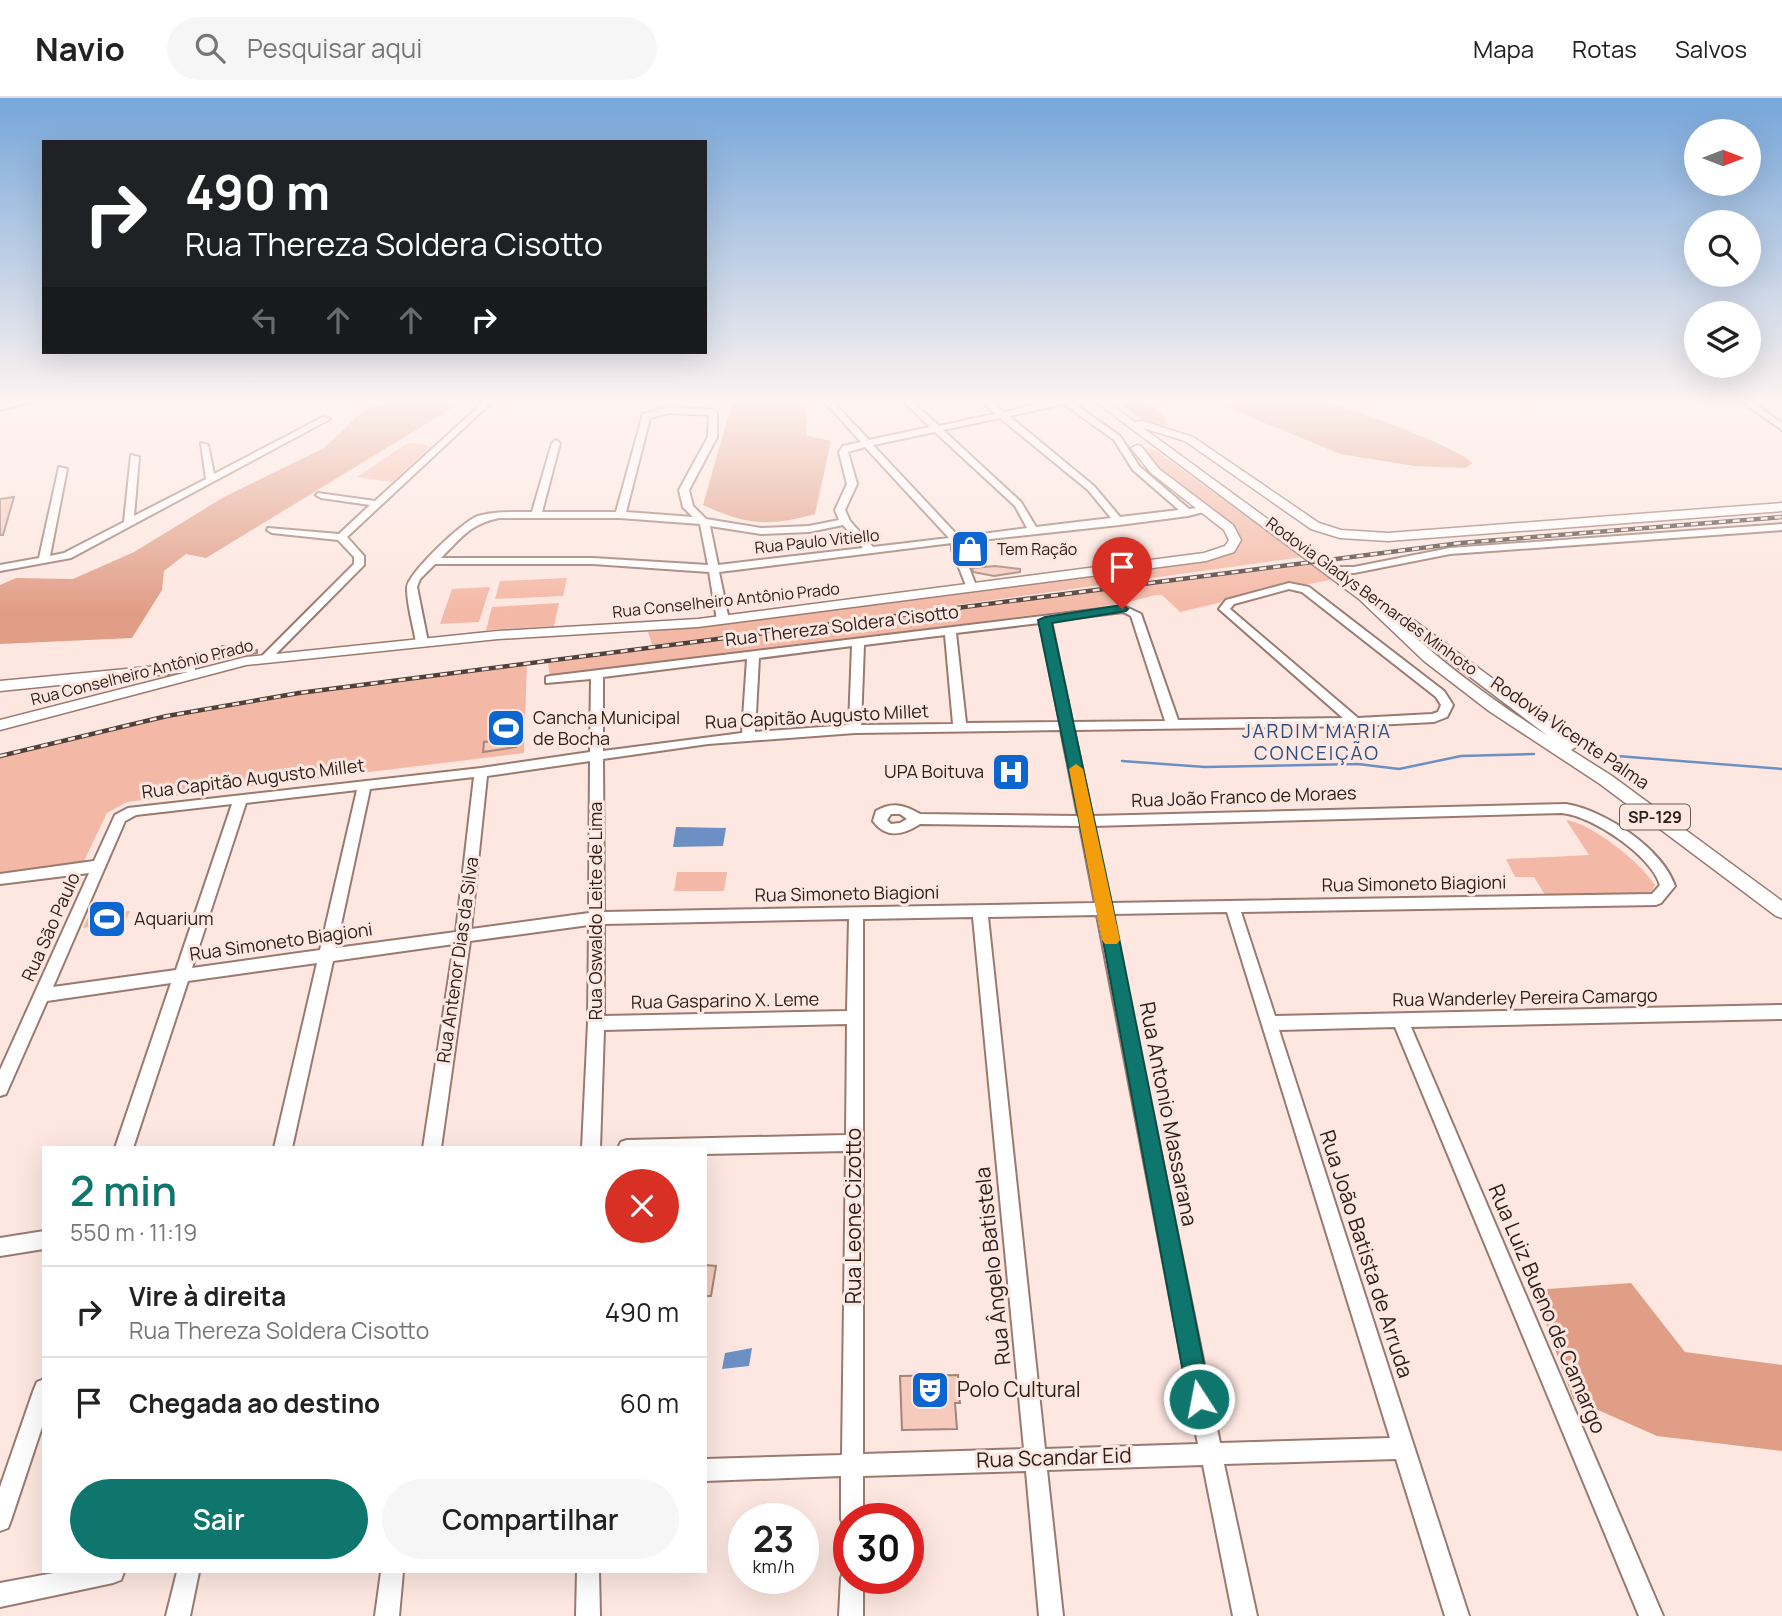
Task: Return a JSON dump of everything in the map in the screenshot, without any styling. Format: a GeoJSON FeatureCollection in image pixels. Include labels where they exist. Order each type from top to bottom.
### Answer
{"type":"FeatureCollection","features":[{"type":"Feature","properties":{"kind":"main road","name":"Rua Conselheiro Antônio Prado"},"geometry":{"type":"LineString","coordinates":[[0,725],[174,674],[246,661],[422,642],[723,620],[1206,557],[1225,552],[1234,543],[1233,534],[1154,470]]}},
{"type":"Feature","properties":{"kind":"main road","name":"Rodovia Gladys Bernardes Minhoto"},"geometry":{"type":"LineString","coordinates":[[1197,470],[1571,744]]}},
{"type":"Feature","properties":{"kind":"main road"},"geometry":{"type":"LineString","coordinates":[[1235,470],[1315,526],[1352,536],[1388,537],[1782,507]]}},
{"type":"Feature","properties":{"kind":"main road","name":"Rodovia Vicente Palma"},"geometry":{"type":"LineString","coordinates":[[1334,572],[1394,622],[1429,658],[1472,691],[1606,780],[1782,911]]}},
{"type":"Feature","properties":{"kind":"main road"},"geometry":{"type":"LineString","coordinates":[[0,686],[174,674]]}},
{"type":"Feature","properties":{"kind":"main road"},"geometry":{"type":"LineString","coordinates":[[1472,691],[1485,696],[1493,695],[1490,683]]}},
{"type":"Feature","properties":{"kind":"main road","name":"Rodovia Vicente Palma"},"geometry":{"type":"LineString","coordinates":[[1571,744],[1782,901]]}},
{"type":"Feature","properties":{"kind":"street"},"geometry":{"type":"LineString","coordinates":[[44,561],[62,470]]}},
{"type":"Feature","properties":{"kind":"street"},"geometry":{"type":"LineString","coordinates":[[130,522],[133,470]]}},
{"type":"Feature","properties":{"kind":"street"},"geometry":{"type":"LineString","coordinates":[[209,470],[211,480]]}},
{"type":"Feature","properties":{"kind":"street"},"geometry":{"type":"LineString","coordinates":[[0,568],[67,556],[230,470]]}},
{"type":"Feature","properties":{"kind":"street"},"geometry":{"type":"LineString","coordinates":[[341,537],[415,470]]}},
{"type":"Feature","properties":{"kind":"street"},"geometry":{"type":"LineString","coordinates":[[536,515],[549,470]]}},
{"type":"Feature","properties":{"kind":"street"},"geometry":{"type":"LineString","coordinates":[[620,515],[632,470]]}},
{"type":"Feature","properties":{"kind":"street"},"geometry":{"type":"LineString","coordinates":[[696,470],[684,490],[688,507],[705,524],[723,620]]}},
{"type":"Feature","properties":{"kind":"street"},"geometry":{"type":"LineString","coordinates":[[848,470],[852,484],[840,510],[845,522],[871,551]]}},
{"type":"Feature","properties":{"kind":"street"},"geometry":{"type":"LineString","coordinates":[[892,470],[957,541],[957,550],[972,588]]}},
{"type":"Feature","properties":{"kind":"street"},"geometry":{"type":"LineString","coordinates":[[980,470],[1023,510],[1033,531]]}},
{"type":"Feature","properties":{"kind":"street"},"geometry":{"type":"LineString","coordinates":[[1069,470],[1091,488],[1119,522]]}},
{"type":"Feature","properties":{"kind":"street"},"geometry":{"type":"LineString","coordinates":[[1138,470],[1188,513]]}},
{"type":"Feature","properties":{"kind":"street"},"geometry":{"type":"LineString","coordinates":[[321,495],[379,504]]}},
{"type":"Feature","properties":{"kind":"street","name":"Rua Paulo Vitiello"},"geometry":{"type":"LineString","coordinates":[[431,561],[593,561],[715,569],[1206,510]]}},
{"type":"Feature","properties":{"kind":"street"},"geometry":{"type":"LineString","coordinates":[[422,642],[412,587],[415,578],[469,524],[479,519],[499,515],[620,515],[691,520],[738,530],[773,531],[809,529],[845,522]]}},
{"type":"Feature","properties":{"kind":"street"},"geometry":{"type":"LineString","coordinates":[[1334,572],[1450,551],[1782,527]]}},
{"type":"Feature","properties":{"kind":"street"},"geometry":{"type":"LineString","coordinates":[[265,659],[359,565],[359,556],[341,537],[272,530]]}},
{"type":"Feature","properties":{"kind":"street"},"geometry":{"type":"LineString","coordinates":[[1359,587],[1377,565]]}},
{"type":"Feature","properties":{"kind":"street","name":"Rua Capitão Augusto Millet"},"geometry":{"type":"LineString","coordinates":[[120,818],[136,810],[481,772],[708,740],[855,729],[1355,722],[1439,717],[1447,705],[1440,694],[1305,589],[1289,586],[1230,603],[1224,608],[1355,722]]}},
{"type":"Feature","properties":{"kind":"street","name":"Rua Thereza Soldera Cisotto"},"geometry":{"type":"LineString","coordinates":[[550,680],[1122,609],[1136,614],[1173,725]]}},
{"type":"Feature","properties":{"kind":"street","name":"Rua Antonio Massarana"},"geometry":{"type":"LineString","coordinates":[[1045,620],[1105,908],[1210,1453],[1245,1616]]}},
{"type":"Feature","properties":{"kind":"street"},"geometry":{"type":"LineString","coordinates":[[950,631],[960,728]]}},
{"type":"Feature","properties":{"kind":"street"},"geometry":{"type":"LineString","coordinates":[[855,729],[859,642]]}},
{"type":"Feature","properties":{"kind":"street"},"geometry":{"type":"LineString","coordinates":[[748,737],[753,655]]}},
{"type":"Feature","properties":{"kind":"street","name":"Rua Oswaldo Leite de Lima"},"geometry":{"type":"LineString","coordinates":[[590,1146],[596,1023],[597,674]]}},
{"type":"Feature","properties":{"kind":"street","name":"Rua Antenor Dias da Silva"},"geometry":{"type":"LineString","coordinates":[[432,1146],[463,937],[481,772]]}},
{"type":"Feature","properties":{"kind":"street"},"geometry":{"type":"LineString","coordinates":[[283,1146],[365,784]]}},
{"type":"Feature","properties":{"kind":"street"},"geometry":{"type":"LineString","coordinates":[[125,1146],[241,799]]}},
{"type":"Feature","properties":{"kind":"street","name":"Rua João Franco de Moraes"},"geometry":{"type":"LineString","coordinates":[[917,819],[1087,821],[1572,810],[1599,820],[1659,867],[1668,882],[1659,898]]}},
{"type":"Feature","properties":{"kind":"street","name":"Rua São Paulo"},"geometry":{"type":"LineString","coordinates":[[1,1087],[120,818]]}},
{"type":"Feature","properties":{"kind":"street"},"geometry":{"type":"LineString","coordinates":[[0,878],[99,866]]}},
{"type":"Feature","properties":{"kind":"street","name":"Rua Simoneto Biagioni"},"geometry":{"type":"LineString","coordinates":[[42,995],[596,918],[1659,898]]}},
{"type":"Feature","properties":{"kind":"street","name":"Rua João Batista de Arruda"},"geometry":{"type":"LineString","coordinates":[[1232,906],[1457,1616]]}},
{"type":"Feature","properties":{"kind":"street","name":"Rua Ângelo Batistela"},"geometry":{"type":"LineString","coordinates":[[980,911],[1051,1616]]}},
{"type":"Feature","properties":{"kind":"street","name":"Rua Leone Cizotto"},"geometry":{"type":"LineString","coordinates":[[852,1503],[856,913]]}},
{"type":"Feature","properties":{"kind":"street","name":"Rua Wanderley Pereira Camargo"},"geometry":{"type":"LineString","coordinates":[[1269,1023],[1782,1012]]}},
{"type":"Feature","properties":{"kind":"street","name":"Rua Gasparino X. Leme"},"geometry":{"type":"LineString","coordinates":[[596,1023],[856,1017]]}},
{"type":"Feature","properties":{"kind":"street","name":"Rua Luiz Bueno de Camargo"},"geometry":{"type":"LineString","coordinates":[[1400,1020],[1651,1616]]}},
{"type":"Feature","properties":{"kind":"street"},"geometry":{"type":"LineString","coordinates":[[707,1146],[855,1143]]}},
{"type":"Feature","properties":{"kind":"street"},"geometry":{"type":"LineString","coordinates":[[0,1247],[42,1240]]}},
{"type":"Feature","properties":{"kind":"street"},"geometry":{"type":"LineString","coordinates":[[0,1520],[42,1395]]}},
{"type":"Feature","properties":{"kind":"street","name":"Rua Scandar Eid"},"geometry":{"type":"LineString","coordinates":[[707,1470],[1404,1448]]}},
{"type":"Feature","properties":{"kind":"street"},"geometry":{"type":"LineString","coordinates":[[0,1595],[108,1573]]}},
{"type":"Feature","properties":{"kind":"street"},"geometry":{"type":"LineString","coordinates":[[178,1616],[188,1573]]}},
{"type":"Feature","properties":{"kind":"street"},"geometry":{"type":"LineString","coordinates":[[387,1616],[392,1573]]}},
{"type":"Feature","properties":{"kind":"street"},"geometry":{"type":"LineString","coordinates":[[588,1573],[588,1616]]}},
{"type":"Feature","properties":{"kind":"street"},"geometry":{"type":"LineString","coordinates":[[851,1616],[852,1594]]}},
{"type":"Feature","properties":{"kind":"shaded area"},"geometry":{"type":"Polygon","coordinates":[[[279,470],[351,470],[206,558],[186,554],[164,571],[162,590],[132,638],[0,644],[0,585],[16,578],[73,579],[134,552],[224,497],[279,470]]]}},
{"type":"Feature","properties":{"kind":"shaded area"},"geometry":{"type":"Polygon","coordinates":[[[368,470],[405,470],[392,482],[357,477],[368,470]]]}},
{"type":"Feature","properties":{"kind":"shaded area"},"geometry":{"type":"Polygon","coordinates":[[[713,470],[825,470],[815,514],[784,521],[758,522],[732,517],[703,505],[713,470]]]}},
{"type":"Feature","properties":{"kind":"shaded area"},"geometry":{"type":"Polygon","coordinates":[[[1182,470],[1303,557],[653,647],[648,632],[1218,558],[1238,547],[1238,533],[1161,471],[1182,470]]]}},
{"type":"Feature","properties":{"kind":"shaded area"},"geometry":{"type":"Polygon","coordinates":[[[1315,563],[1336,579],[1304,585],[1284,582],[1180,612],[1162,595],[1156,595],[1120,604],[550,677],[548,663],[1315,563]]]}},
{"type":"Feature","properties":{"kind":"shaded area"},"geometry":{"type":"Polygon","coordinates":[[[567,578],[563,596],[495,599],[500,581],[567,578]]]}},
{"type":"Feature","properties":{"kind":"shaded area"},"geometry":{"type":"Polygon","coordinates":[[[490,587],[479,622],[440,624],[452,589],[490,587]]]}},
{"type":"Feature","properties":{"kind":"shaded area"},"geometry":{"type":"Polygon","coordinates":[[[559,603],[554,626],[486,630],[492,607],[559,603]]]}},
{"type":"Feature","properties":{"kind":"shaded area"},"geometry":{"type":"Polygon","coordinates":[[[527,663],[524,753],[127,802],[107,813],[84,861],[0,873],[0,758],[126,726],[242,703],[527,663]]]}},
{"type":"Feature","properties":{"kind":"shaded area"},"geometry":{"type":"Polygon","coordinates":[[[1566,820],[1602,836],[1627,855],[1655,885],[1650,895],[1545,895],[1534,877],[1515,877],[1506,859],[1589,855],[1566,820]]]}},
{"type":"Feature","properties":{"kind":"shaded area"},"geometry":{"type":"Polygon","coordinates":[[[677,872],[727,872],[724,891],[674,891],[677,872]]]}},
{"type":"Feature","properties":{"kind":"shaded area","name":"Aquarium"},"geometry":{"type":"Polygon","coordinates":[[[130,911],[125,922],[83,928],[89,915],[130,911]]]}},
{"type":"Feature","properties":{"kind":"shaded area"},"geometry":{"type":"Polygon","coordinates":[[[1631,1283],[1685,1352],[1782,1365],[1782,1451],[1657,1436],[1573,1399],[1534,1290],[1631,1283]]]}},
{"type":"Feature","properties":{"kind":"water"},"geometry":{"type":"Polygon","coordinates":[[[676,827],[726,828],[723,846],[673,847],[676,827]]]}},
{"type":"Feature","properties":{"kind":"water"},"geometry":{"type":"Polygon","coordinates":[[[752,1348],[749,1366],[722,1369],[725,1353],[752,1348]]]}},
{"type":"Feature","properties":{"kind":"building"},"geometry":{"type":"Polygon","coordinates":[[[14,497],[3,535],[0,535],[0,499],[14,497]]]}},
{"type":"Feature","properties":{"kind":"building"},"geometry":{"type":"Polygon","coordinates":[[[995,566],[1020,569],[1020,572],[994,576],[973,572],[972,568],[995,566]]]}},
{"type":"Feature","properties":{"kind":"building"},"geometry":{"type":"Polygon","coordinates":[[[222,646],[257,650],[257,653],[209,660],[222,646]]]}},
{"type":"Feature","properties":{"kind":"building","name":"Cancha Municipal de Bocha"},"geometry":{"type":"Polygon","coordinates":[[[518,713],[516,747],[483,752],[484,742],[492,741],[496,715],[518,713]]]}},
{"type":"Feature","properties":{"kind":"building"},"geometry":{"type":"Polygon","coordinates":[[[707,1265],[716,1266],[711,1296],[707,1296],[707,1265]]]}},
{"type":"Feature","properties":{"kind":"building","name":"Polo Cultural"},"geometry":{"type":"Polygon","coordinates":[[[958,1375],[960,1403],[955,1403],[957,1429],[902,1430],[900,1376],[958,1375]]]}},
{"type":"Feature","properties":{"kind":"waterway"},"geometry":{"type":"LineString","coordinates":[[1122,761],[1205,767],[1358,764],[1399,769],[1461,756],[1534,754]]}},
{"type":"Feature","properties":{"kind":"waterway"},"geometry":{"type":"LineString","coordinates":[[1617,756],[1782,769]]}},
{"type":"Feature","properties":{"kind":"railway"},"geometry":{"type":"LineString","coordinates":[[0,756],[167,716],[299,693],[1460,543],[1782,517]]}},
{"type":"Feature","properties":{"kind":"slow traffic"},"geometry":{"type":"LineString","coordinates":[[1076,769],[1111,940]]}},
{"type":"Feature","properties":{"kind":"place","name":"Tem Ração"},"geometry":{"type":"Point","coordinates":[970,549]}},
{"type":"Feature","properties":{"kind":"place","name":"Cancha Municipal de Bocha"},"geometry":{"type":"Point","coordinates":[506,728]}},
{"type":"Feature","properties":{"kind":"place","name":"UPA Boituva"},"geometry":{"type":"Point","coordinates":[1011,772]}},
{"type":"Feature","properties":{"kind":"place","name":"Aquarium"},"geometry":{"type":"Point","coordinates":[107,919]}},
{"type":"Feature","properties":{"kind":"place","name":"Polo Cultural"},"geometry":{"type":"Point","coordinates":[930,1390]}},
{"type":"Feature","properties":{"kind":"district","name":"JARDIM MARIA CONCEIÇÃO"},"geometry":{"type":"Point","coordinates":[1317,742]}},
{"type":"Feature","properties":{"kind":"route"},"geometry":{"type":"LineString","coordinates":[[1122,609],[1045,620],[1105,908],[1199,1399]]}}]}
